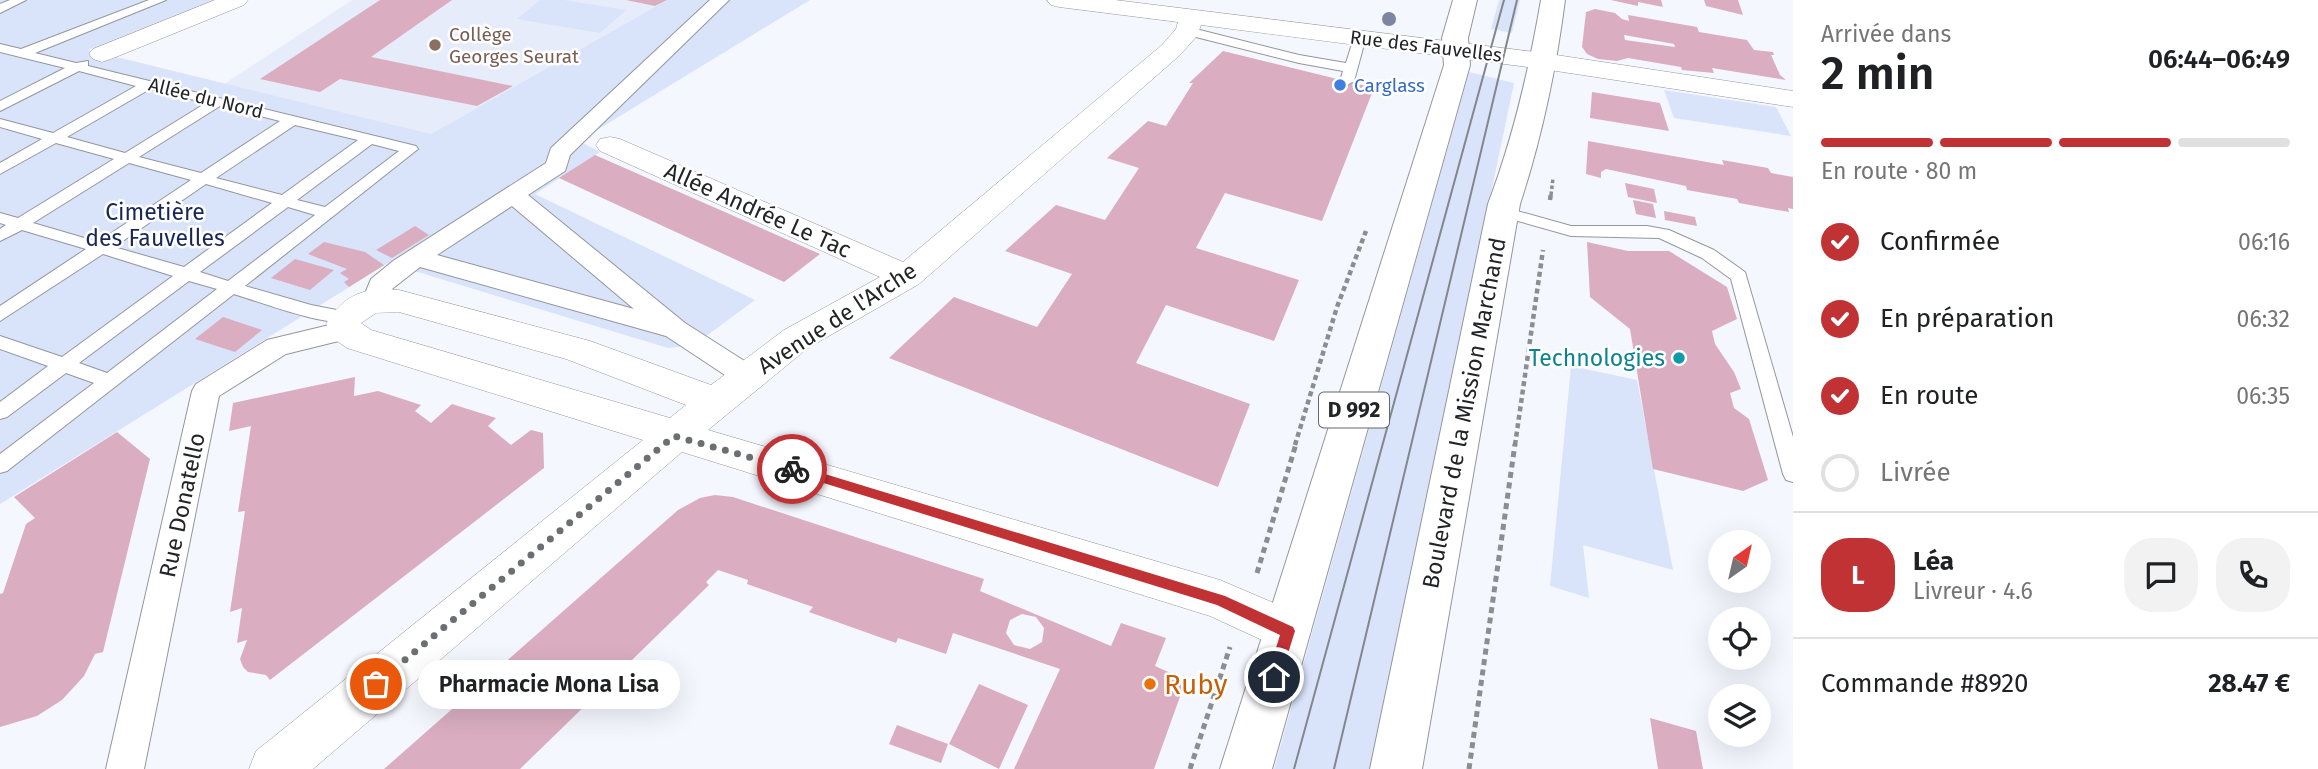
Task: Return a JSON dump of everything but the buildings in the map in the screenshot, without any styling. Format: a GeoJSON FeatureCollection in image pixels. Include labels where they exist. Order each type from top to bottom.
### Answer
{"type":"FeatureCollection","features":[{"type":"Feature","properties":{"kind":"main road","name":"D 992"},"geometry":{"type":"LineString","coordinates":[[1246,769],[1457,65],[1455,38],[1465,0]]}},
{"type":"Feature","properties":{"kind":"main road","name":"Boulevard de la Mission Marchand"},"geometry":{"type":"LineString","coordinates":[[1396,769],[1503,212],[1523,150],[1543,61],[1553,0]]}},
{"type":"Feature","properties":{"kind":"street"},"geometry":{"type":"LineString","coordinates":[[102,54],[236,0]]}},
{"type":"Feature","properties":{"kind":"street"},"geometry":{"type":"LineString","coordinates":[[720,0],[559,153],[557,166],[380,285],[355,316],[359,339],[674,436],[759,458],[1220,600],[1288,631]]}},
{"type":"Feature","properties":{"kind":"street","name":"Rue des Fauvelles"},"geometry":{"type":"LineString","coordinates":[[1059,0],[1189,24],[1360,37],[1457,49],[1793,99]]}},
{"type":"Feature","properties":{"kind":"street","name":"Avenue de l'Arche"},"geometry":{"type":"LineString","coordinates":[[274,769],[747,376],[796,339],[906,276],[1171,50],[1189,24]]}},
{"type":"Feature","properties":{"kind":"street","name":"Allée Andrée Le Tac"},"geometry":{"type":"LineString","coordinates":[[610,145],[906,276]]}},
{"type":"Feature","properties":{"kind":"street"},"geometry":{"type":"LineString","coordinates":[[513,195],[676,330],[747,376]]}},
{"type":"Feature","properties":{"kind":"street"},"geometry":{"type":"LineString","coordinates":[[417,258],[676,330]]}},
{"type":"Feature","properties":{"kind":"street"},"geometry":{"type":"LineString","coordinates":[[355,316],[399,301],[577,350],[716,402]]}},
{"type":"Feature","properties":{"kind":"street","name":"Rue Donatello"},"geometry":{"type":"LineString","coordinates":[[125,769],[206,391],[278,347],[355,316]]}},
{"type":"Feature","properties":{"kind":"street"},"geometry":{"type":"LineString","coordinates":[[540,395],[577,350]]}},
{"type":"Feature","properties":{"kind":"lane"},"geometry":{"type":"LineString","coordinates":[[0,9],[20,0]]}},
{"type":"Feature","properties":{"kind":"lane"},"geometry":{"type":"LineString","coordinates":[[23,53],[160,0]]}},
{"type":"Feature","properties":{"kind":"lane"},"geometry":{"type":"LineString","coordinates":[[1189,24],[1349,75],[1360,37]]}},
{"type":"Feature","properties":{"kind":"lane","name":"Allée du Nord"},"geometry":{"type":"LineString","coordinates":[[2,50],[411,149],[328,213]]}},
{"type":"Feature","properties":{"kind":"lane"},"geometry":{"type":"LineString","coordinates":[[0,107],[102,54]]}},
{"type":"Feature","properties":{"kind":"lane"},"geometry":{"type":"LineString","coordinates":[[0,169],[149,85]]}},
{"type":"Feature","properties":{"kind":"lane"},"geometry":{"type":"LineString","coordinates":[[0,236],[219,102]]}},
{"type":"Feature","properties":{"kind":"lane"},"geometry":{"type":"LineString","coordinates":[[0,315],[292,120]]}},
{"type":"Feature","properties":{"kind":"lane"},"geometry":{"type":"LineString","coordinates":[[0,123],[328,213]]}},
{"type":"Feature","properties":{"kind":"lane"},"geometry":{"type":"LineString","coordinates":[[0,412],[369,139]]}},
{"type":"Feature","properties":{"kind":"lane"},"geometry":{"type":"LineString","coordinates":[[1503,212],[1571,230],[1647,231],[1663,234],[1709,254],[1739,276],[1793,474]]}},
{"type":"Feature","properties":{"kind":"lane"},"geometry":{"type":"LineString","coordinates":[[0,465],[328,213]]}},
{"type":"Feature","properties":{"kind":"lane"},"geometry":{"type":"LineString","coordinates":[[0,218],[310,311],[355,316]]}},
{"type":"Feature","properties":{"kind":"lane"},"geometry":{"type":"LineString","coordinates":[[0,342],[110,381]]}},
{"type":"Feature","properties":{"kind":"path"},"geometry":{"type":"LineString","coordinates":[[1469,769],[1554,174]]}},
{"type":"Feature","properties":{"kind":"path"},"geometry":{"type":"LineString","coordinates":[[1190,769],[1231,644]]}},
{"type":"Feature","properties":{"kind":"shaded area","name":"Collège Georges Seurat"},"geometry":{"type":"Polygon","coordinates":[[[352,0],[667,0],[431,134],[224,84],[352,0]]]}},
{"type":"Feature","properties":{"kind":"green space","name":"Cimetière des Fauvelles"},"geometry":{"type":"Polygon","coordinates":[[[0,0],[213,0],[88,50],[431,134],[667,0],[810,0],[579,141],[600,152],[535,194],[755,300],[694,345],[668,348],[388,263],[0,504],[0,0]]]}},
{"type":"Feature","properties":{"kind":"green space"},"geometry":{"type":"Polygon","coordinates":[[[540,0],[564,0],[626,10],[600,33],[517,19],[540,0]]]}},
{"type":"Feature","properties":{"kind":"green space"},"geometry":{"type":"Polygon","coordinates":[[[1499,0],[1520,0],[1512,33],[1491,29],[1499,0]]]}},
{"type":"Feature","properties":{"kind":"green space"},"geometry":{"type":"Polygon","coordinates":[[[1469,72],[1514,83],[1371,769],[1274,769],[1469,72]]]}},
{"type":"Feature","properties":{"kind":"green space"},"geometry":{"type":"Polygon","coordinates":[[[1664,90],[1776,107],[1791,136],[1674,118],[1664,90]]]}},
{"type":"Feature","properties":{"kind":"green space"},"geometry":{"type":"Polygon","coordinates":[[[1571,366],[1637,380],[1673,570],[1583,545],[1589,598],[1550,586],[1571,366]]]}},
{"type":"Feature","properties":{"kind":"tram line"},"geometry":{"type":"LineString","coordinates":[[1294,769],[1504,0]]}},
{"type":"Feature","properties":{"kind":"tram line"},"geometry":{"type":"LineString","coordinates":[[1334,769],[1517,0]]}},
{"type":"Feature","properties":{"kind":"way so far"},"geometry":{"type":"LineString","coordinates":[[376,684],[674,436],[792,469]]}},
{"type":"Feature","properties":{"kind":"place","name":"Collège Georges Seurat"},"geometry":{"type":"Point","coordinates":[435,45]}},
{"type":"Feature","properties":{"kind":"place","name":"Carglass"},"geometry":{"type":"Point","coordinates":[1340,85]}},
{"type":"Feature","properties":{"kind":"place","name":"Technologies"},"geometry":{"type":"Point","coordinates":[1679,358]}},
{"type":"Feature","properties":{"kind":"place","name":"Pharmacie Mona Lisa"},"geometry":{"type":"Point","coordinates":[376,684]}},
{"type":"Feature","properties":{"kind":"place","name":"Ruby"},"geometry":{"type":"Point","coordinates":[1150,684]}},
{"type":"Feature","properties":{"kind":"route"},"geometry":{"type":"LineString","coordinates":[[792,469],[1220,600],[1288,631],[1274,677]]}}]}
